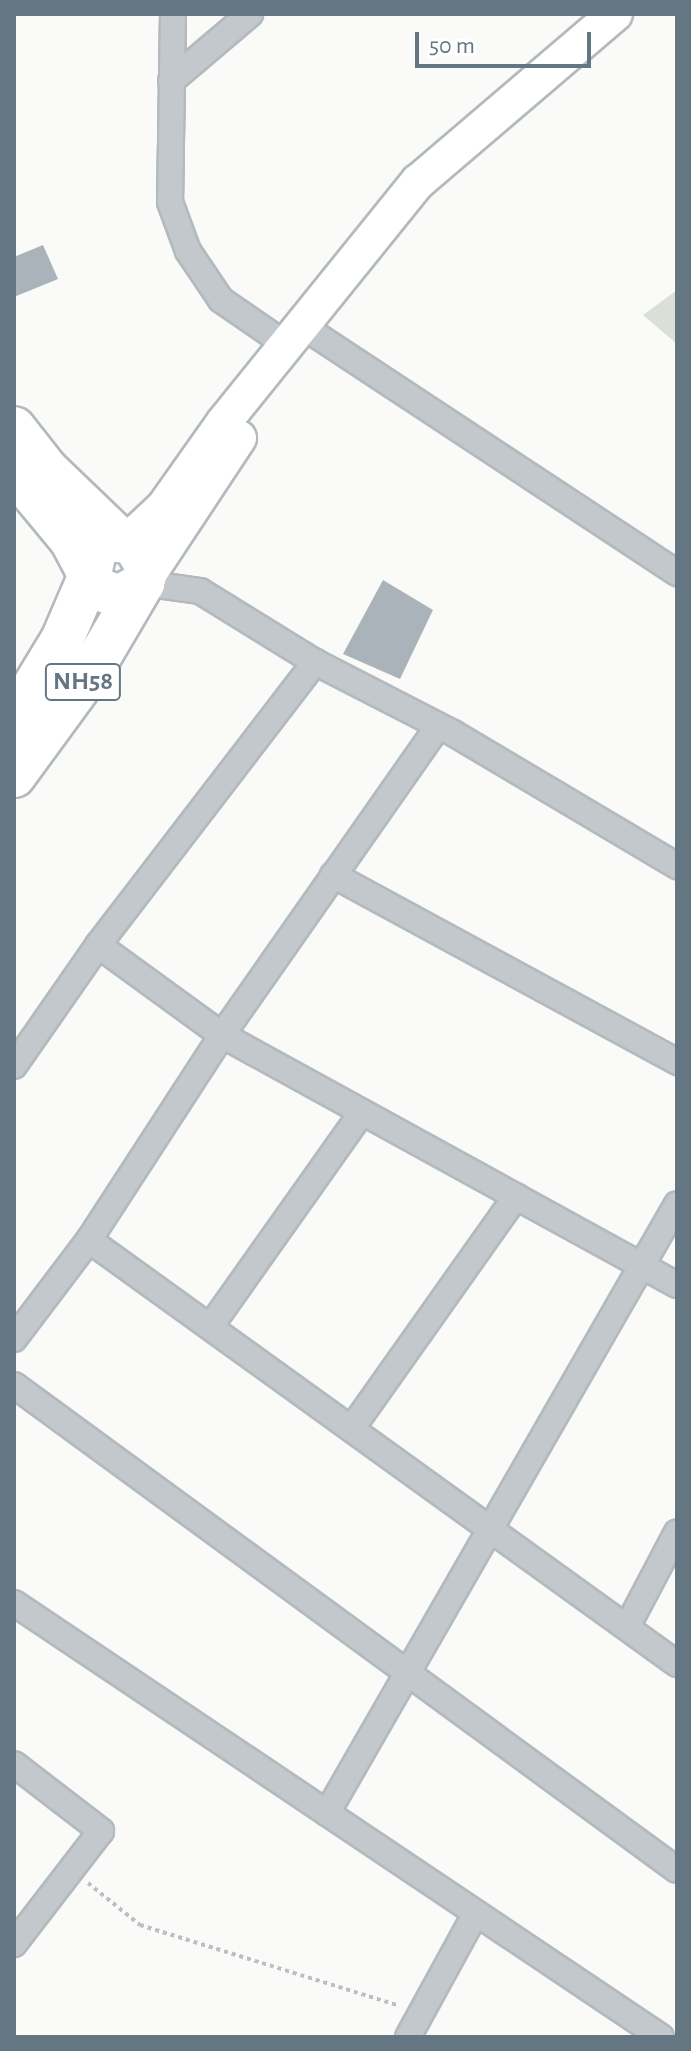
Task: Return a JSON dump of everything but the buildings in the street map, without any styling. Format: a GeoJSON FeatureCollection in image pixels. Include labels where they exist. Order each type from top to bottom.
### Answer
{"type":"FeatureCollection","features":[{"type":"Feature","properties":{"kind":"highway"},"geometry":{"type":"LineString","coordinates":[[14,428],[47,470],[119,539],[143,552],[147,567],[143,583],[119,597],[96,588],[71,540],[14,471]]}},
{"type":"Feature","properties":{"kind":"highway","name":"NH58"},"geometry":{"type":"LineString","coordinates":[[17,705],[62,640],[90,575],[96,548],[119,539]]}},
{"type":"Feature","properties":{"kind":"highway","name":"NH58"},"geometry":{"type":"LineString","coordinates":[[14,776],[93,668],[143,583]]}},
{"type":"Feature","properties":{"kind":"street"},"geometry":{"type":"LineString","coordinates":[[173,14],[170,202],[188,251],[221,300],[288,347],[677,573]]}},
{"type":"Feature","properties":{"kind":"street"},"geometry":{"type":"LineString","coordinates":[[171,81],[250,14]]}},
{"type":"Feature","properties":{"kind":"street"},"geometry":{"type":"LineString","coordinates":[[119,539],[136,533],[163,508],[224,422],[288,347],[418,182],[615,14]]}},
{"type":"Feature","properties":{"kind":"street"},"geometry":{"type":"LineString","coordinates":[[288,347],[246,427],[143,583],[200,591],[315,662],[438,726],[677,866]]}},
{"type":"Feature","properties":{"kind":"street"},"geometry":{"type":"LineString","coordinates":[[14,1066],[98,945],[315,662]]}},
{"type":"Feature","properties":{"kind":"street"},"geometry":{"type":"LineString","coordinates":[[14,1339],[89,1240],[222,1035],[438,726]]}},
{"type":"Feature","properties":{"kind":"street"},"geometry":{"type":"LineString","coordinates":[[333,875],[677,1062]]}},
{"type":"Feature","properties":{"kind":"street"},"geometry":{"type":"LineString","coordinates":[[98,945],[222,1035],[677,1285]]}},
{"type":"Feature","properties":{"kind":"street"},"geometry":{"type":"LineString","coordinates":[[210,1327],[362,1112]]}},
{"type":"Feature","properties":{"kind":"street"},"geometry":{"type":"LineString","coordinates":[[352,1428],[516,1196]]}},
{"type":"Feature","properties":{"kind":"street"},"geometry":{"type":"LineString","coordinates":[[327,1813],[490,1526],[644,1267],[677,1204]]}},
{"type":"Feature","properties":{"kind":"street"},"geometry":{"type":"LineString","coordinates":[[89,1240],[490,1526],[677,1664]]}},
{"type":"Feature","properties":{"kind":"street"},"geometry":{"type":"LineString","coordinates":[[14,1385],[407,1677],[677,1870]]}},
{"type":"Feature","properties":{"kind":"street"},"geometry":{"type":"LineString","coordinates":[[627,1627],[677,1532]]}},
{"type":"Feature","properties":{"kind":"street"},"geometry":{"type":"LineString","coordinates":[[14,1603],[661,2037]]}},
{"type":"Feature","properties":{"kind":"street"},"geometry":{"type":"LineString","coordinates":[[14,1764],[101,1831],[14,1944]]}},
{"type":"Feature","properties":{"kind":"street"},"geometry":{"type":"LineString","coordinates":[[408,2037],[476,1913]]}},
{"type":"Feature","properties":{"kind":"path"},"geometry":{"type":"LineString","coordinates":[[71,1870],[140,1925],[421,2012]]}},
{"type":"Feature","properties":{"kind":"shaded area"},"geometry":{"type":"Polygon","coordinates":[[[677,290],[677,344],[643,315],[677,290]]]}}]}
